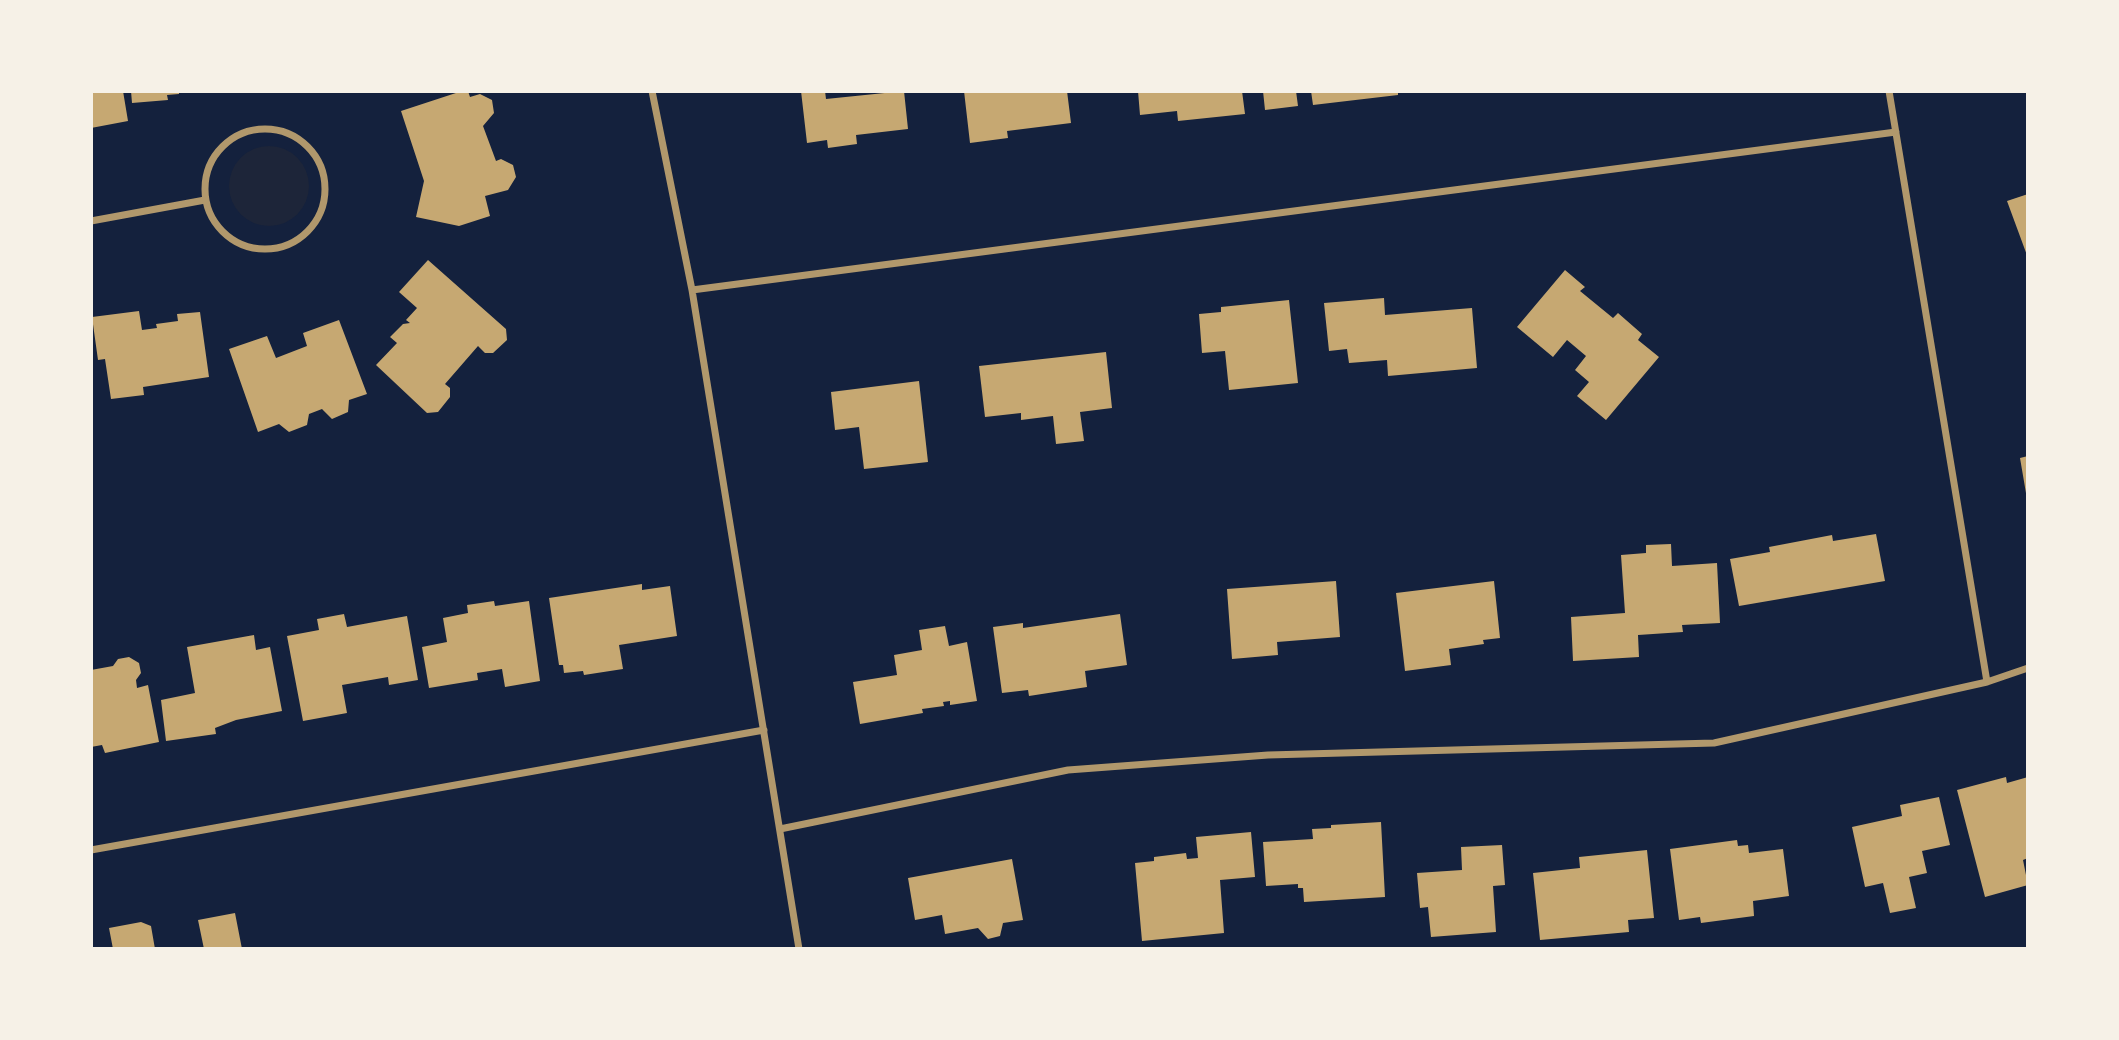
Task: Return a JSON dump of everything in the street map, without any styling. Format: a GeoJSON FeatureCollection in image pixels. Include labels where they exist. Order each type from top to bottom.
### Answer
{"type":"FeatureCollection","features":[{"type":"Feature","properties":{"kind":"street"},"geometry":{"type":"LineString","coordinates":[[652,91],[692,290],[799,949]]}},
{"type":"Feature","properties":{"kind":"street"},"geometry":{"type":"LineString","coordinates":[[1889,91],[1987,682]]}},
{"type":"Feature","properties":{"kind":"street"},"geometry":{"type":"LineString","coordinates":[[261,129],[281,131],[299,140],[314,154],[323,172],[325,192],[321,212],[311,228],[296,241],[278,248],[259,250],[240,244],[223,234],[211,218],[205,200],[205,180],[211,160],[224,144],[241,134],[261,129]]}},
{"type":"Feature","properties":{"kind":"street"},"geometry":{"type":"LineString","coordinates":[[692,290],[1896,132]]}},
{"type":"Feature","properties":{"kind":"street"},"geometry":{"type":"LineString","coordinates":[[91,221],[205,200]]}},
{"type":"Feature","properties":{"kind":"street"},"geometry":{"type":"LineString","coordinates":[[780,829],[1068,769],[1268,755],[1714,743],[1987,682],[2028,668]]}},
{"type":"Feature","properties":{"kind":"street"},"geometry":{"type":"LineString","coordinates":[[91,850],[764,730]]}},
{"type":"Feature","properties":{"kind":"shaded area"},"geometry":{"type":"Polygon","coordinates":[[[261,146],[277,146],[298,157],[309,178],[309,194],[298,215],[277,226],[261,226],[247,220],[235,208],[229,194],[229,178],[235,164],[247,152],[261,146]]]}},
{"type":"Feature","properties":{"kind":"building"},"geometry":{"type":"Polygon","coordinates":[[[91,91],[123,91],[128,121],[91,128],[91,91]]]}},
{"type":"Feature","properties":{"kind":"building"},"geometry":{"type":"Polygon","coordinates":[[[131,91],[179,91],[179,94],[167,95],[168,100],[132,103],[131,91]]]}},
{"type":"Feature","properties":{"kind":"building"},"geometry":{"type":"Polygon","coordinates":[[[468,91],[470,97],[480,94],[492,100],[494,113],[483,126],[496,161],[501,159],[513,165],[516,177],[508,190],[485,196],[490,216],[459,226],[416,217],[424,181],[401,111],[468,91]]]}},
{"type":"Feature","properties":{"kind":"building"},"geometry":{"type":"Polygon","coordinates":[[[801,91],[825,91],[826,99],[904,91],[908,129],[856,135],[857,144],[828,148],[827,140],[807,143],[801,91]]]}},
{"type":"Feature","properties":{"kind":"building"},"geometry":{"type":"Polygon","coordinates":[[[964,91],[1067,91],[1071,123],[1007,131],[1008,138],[970,143],[964,91]]]}},
{"type":"Feature","properties":{"kind":"building"},"geometry":{"type":"Polygon","coordinates":[[[1138,91],[1242,91],[1245,114],[1178,121],[1177,111],[1140,115],[1138,91]]]}},
{"type":"Feature","properties":{"kind":"building"},"geometry":{"type":"Polygon","coordinates":[[[1263,91],[1296,91],[1298,106],[1265,110],[1263,91]]]}},
{"type":"Feature","properties":{"kind":"building"},"geometry":{"type":"Polygon","coordinates":[[[1311,91],[1398,91],[1398,95],[1313,105],[1311,91]]]}},
{"type":"Feature","properties":{"kind":"building"},"geometry":{"type":"Polygon","coordinates":[[[2028,194],[2028,258],[2007,201],[2028,194]]]}},
{"type":"Feature","properties":{"kind":"building"},"geometry":{"type":"Polygon","coordinates":[[[428,260],[506,329],[507,340],[493,353],[485,353],[478,346],[445,384],[450,388],[450,397],[438,412],[427,413],[376,365],[397,343],[390,337],[403,324],[410,323],[406,320],[417,308],[399,292],[428,260]]]}},
{"type":"Feature","properties":{"kind":"building"},"geometry":{"type":"Polygon","coordinates":[[[1565,270],[1585,287],[1580,291],[1613,318],[1618,313],[1642,334],[1638,340],[1659,357],[1606,420],[1577,396],[1589,382],[1575,370],[1586,356],[1567,340],[1553,357],[1517,327],[1565,270]]]}},
{"type":"Feature","properties":{"kind":"building"},"geometry":{"type":"Polygon","coordinates":[[[1384,298],[1385,315],[1472,308],[1477,368],[1388,376],[1387,360],[1349,363],[1347,349],[1329,351],[1324,303],[1384,298]]]}},
{"type":"Feature","properties":{"kind":"building"},"geometry":{"type":"Polygon","coordinates":[[[1289,300],[1298,383],[1229,390],[1225,351],[1202,353],[1199,314],[1221,312],[1221,307],[1289,300]]]}},
{"type":"Feature","properties":{"kind":"building"},"geometry":{"type":"Polygon","coordinates":[[[139,311],[142,330],[157,328],[156,324],[178,321],[177,314],[200,312],[209,377],[143,387],[144,395],[111,399],[105,359],[98,360],[92,317],[139,311]]]}},
{"type":"Feature","properties":{"kind":"building"},"geometry":{"type":"Polygon","coordinates":[[[339,320],[367,394],[349,400],[348,412],[332,419],[322,409],[309,414],[307,425],[289,432],[279,424],[258,432],[229,349],[267,336],[276,358],[307,346],[303,333],[339,320]]]}},
{"type":"Feature","properties":{"kind":"building"},"geometry":{"type":"Polygon","coordinates":[[[1106,352],[1112,408],[1080,412],[1084,441],[1056,444],[1053,416],[1021,420],[1021,413],[985,417],[979,366],[1106,352]]]}},
{"type":"Feature","properties":{"kind":"building"},"geometry":{"type":"Polygon","coordinates":[[[919,381],[928,462],[864,469],[859,427],[835,430],[831,392],[919,381]]]}},
{"type":"Feature","properties":{"kind":"building"},"geometry":{"type":"Polygon","coordinates":[[[2028,456],[2028,499],[2027,499],[2020,458],[2028,456]]]}},
{"type":"Feature","properties":{"kind":"building"},"geometry":{"type":"Polygon","coordinates":[[[1876,534],[1885,581],[1739,606],[1730,559],[1770,552],[1769,547],[1832,535],[1833,541],[1876,534]]]}},
{"type":"Feature","properties":{"kind":"building"},"geometry":{"type":"Polygon","coordinates":[[[1671,544],[1672,566],[1717,563],[1720,623],[1682,625],[1683,632],[1638,635],[1639,657],[1573,661],[1571,617],[1625,613],[1621,555],[1646,553],[1646,545],[1671,544]]]}},
{"type":"Feature","properties":{"kind":"building"},"geometry":{"type":"Polygon","coordinates":[[[1336,581],[1340,637],[1277,642],[1278,655],[1232,659],[1227,589],[1336,581]]]}},
{"type":"Feature","properties":{"kind":"building"},"geometry":{"type":"Polygon","coordinates":[[[1494,581],[1500,638],[1483,640],[1484,644],[1449,649],[1451,665],[1405,671],[1396,593],[1494,581]]]}},
{"type":"Feature","properties":{"kind":"building"},"geometry":{"type":"Polygon","coordinates":[[[642,584],[642,590],[670,586],[677,636],[619,645],[623,669],[584,675],[583,671],[564,673],[563,665],[559,665],[549,598],[642,584]]]}},
{"type":"Feature","properties":{"kind":"building"},"geometry":{"type":"Polygon","coordinates":[[[494,601],[495,606],[529,601],[540,681],[505,687],[502,669],[477,673],[478,680],[429,688],[422,647],[447,642],[443,618],[468,613],[467,605],[494,601]]]}},
{"type":"Feature","properties":{"kind":"building"},"geometry":{"type":"Polygon","coordinates":[[[344,614],[347,627],[407,616],[418,680],[389,685],[388,677],[342,685],[347,713],[303,721],[287,636],[319,630],[317,619],[344,614]]]}},
{"type":"Feature","properties":{"kind":"building"},"geometry":{"type":"Polygon","coordinates":[[[1120,614],[1127,665],[1085,671],[1087,687],[1029,696],[1028,690],[1002,693],[993,627],[1023,623],[1023,628],[1120,614]]]}},
{"type":"Feature","properties":{"kind":"building"},"geometry":{"type":"Polygon","coordinates":[[[945,626],[949,646],[967,642],[977,701],[950,705],[950,701],[943,702],[944,706],[922,709],[923,713],[860,724],[853,682],[897,675],[894,655],[922,650],[919,630],[945,626]]]}},
{"type":"Feature","properties":{"kind":"building"},"geometry":{"type":"Polygon","coordinates":[[[254,635],[256,650],[270,647],[282,711],[236,720],[215,728],[216,734],[166,741],[161,700],[195,693],[187,647],[254,635]]]}},
{"type":"Feature","properties":{"kind":"building"},"geometry":{"type":"Polygon","coordinates":[[[129,657],[139,663],[141,673],[136,680],[137,688],[148,685],[159,742],[105,753],[102,745],[91,747],[91,670],[113,666],[118,659],[129,657]]]}},
{"type":"Feature","properties":{"kind":"building"},"geometry":{"type":"Polygon","coordinates":[[[2006,777],[2007,783],[2028,777],[2028,858],[2023,860],[2028,885],[1985,897],[1957,790],[2006,777]]]}},
{"type":"Feature","properties":{"kind":"building"},"geometry":{"type":"Polygon","coordinates":[[[1939,797],[1950,845],[1922,851],[1927,873],[1909,877],[1916,908],[1890,913],[1883,883],[1865,887],[1852,827],[1902,816],[1900,805],[1939,797]]]}},
{"type":"Feature","properties":{"kind":"building"},"geometry":{"type":"Polygon","coordinates":[[[1381,822],[1385,897],[1304,902],[1303,888],[1298,888],[1298,884],[1266,886],[1263,842],[1313,839],[1312,829],[1331,828],[1331,825],[1381,822]]]}},
{"type":"Feature","properties":{"kind":"building"},"geometry":{"type":"Polygon","coordinates":[[[1251,832],[1255,877],[1220,880],[1224,933],[1142,941],[1135,863],[1154,861],[1154,857],[1186,853],[1187,859],[1198,858],[1196,837],[1251,832]]]}},
{"type":"Feature","properties":{"kind":"building"},"geometry":{"type":"Polygon","coordinates":[[[1737,840],[1738,846],[1748,845],[1749,853],[1783,849],[1789,896],[1753,901],[1754,916],[1701,923],[1700,917],[1679,920],[1670,849],[1737,840]]]}},
{"type":"Feature","properties":{"kind":"building"},"geometry":{"type":"Polygon","coordinates":[[[1502,845],[1505,885],[1493,886],[1496,932],[1431,937],[1428,907],[1420,908],[1417,873],[1462,870],[1461,847],[1502,845]]]}},
{"type":"Feature","properties":{"kind":"building"},"geometry":{"type":"Polygon","coordinates":[[[1647,850],[1654,918],[1628,920],[1629,932],[1540,940],[1533,873],[1580,868],[1579,857],[1647,850]]]}},
{"type":"Feature","properties":{"kind":"building"},"geometry":{"type":"Polygon","coordinates":[[[1012,859],[1023,920],[1003,923],[1000,936],[988,939],[978,928],[945,934],[942,915],[915,920],[908,878],[1012,859]]]}},
{"type":"Feature","properties":{"kind":"building"},"geometry":{"type":"Polygon","coordinates":[[[235,913],[242,949],[204,949],[198,920],[235,913]]]}},
{"type":"Feature","properties":{"kind":"building"},"geometry":{"type":"Polygon","coordinates":[[[141,922],[151,926],[155,949],[113,949],[109,928],[141,922]]]}}]}
